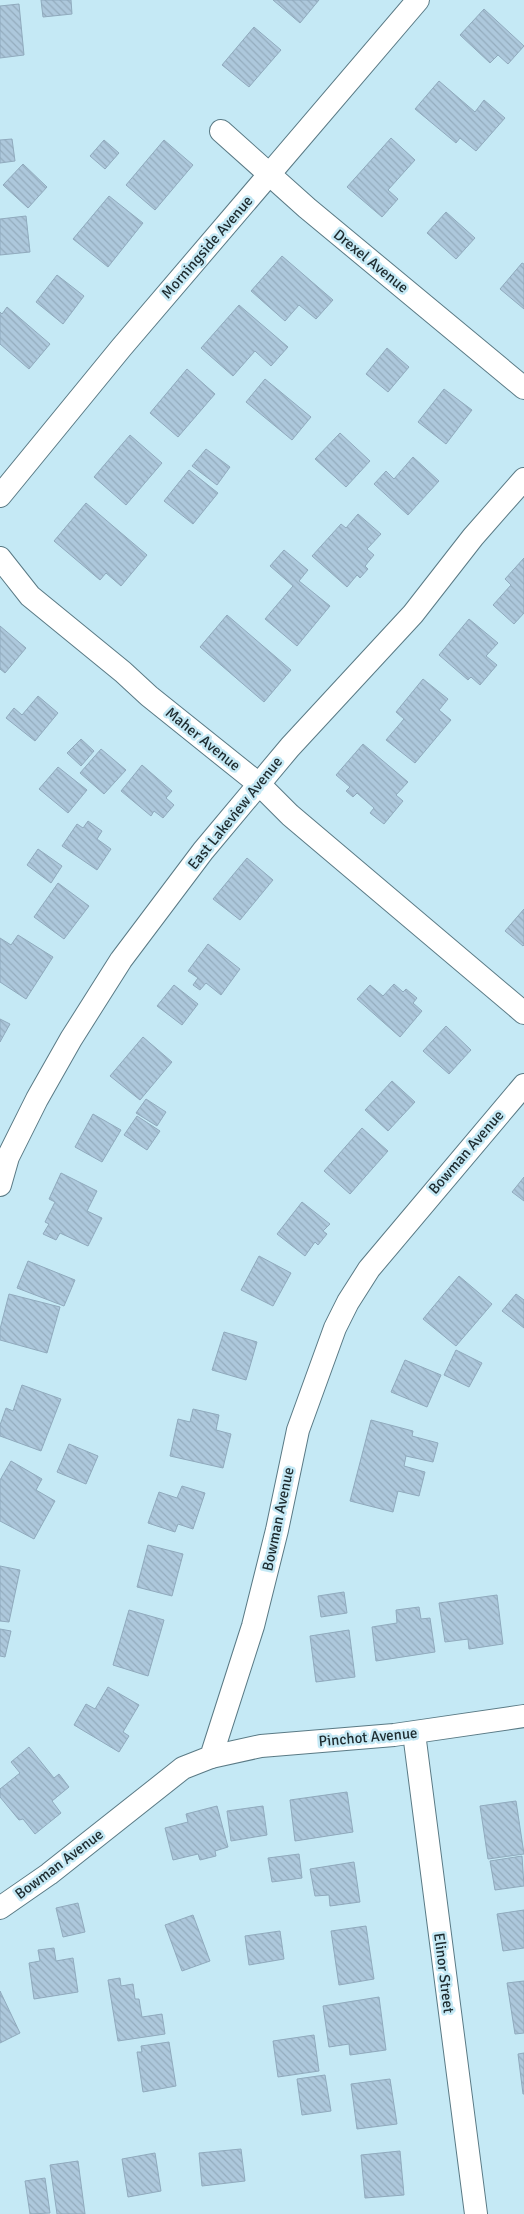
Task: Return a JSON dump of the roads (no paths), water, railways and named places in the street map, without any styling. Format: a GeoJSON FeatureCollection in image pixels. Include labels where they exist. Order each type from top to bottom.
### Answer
{"type":"FeatureCollection","features":[{"type":"Feature","properties":{"kind":"street","name":"Morningside Avenue"},"geometry":{"type":"LineString","coordinates":[[0,496],[121,348],[418,0]]}},
{"type":"Feature","properties":{"kind":"street","name":"Drexel Avenue"},"geometry":{"type":"LineString","coordinates":[[221,131],[270,173],[306,208],[524,388]]}},
{"type":"Feature","properties":{"kind":"street","name":"East Lakeview Avenue"},"geometry":{"type":"LineString","coordinates":[[0,1185],[8,1157],[37,1099],[71,1038],[121,960],[203,851],[308,726],[413,614],[473,537],[524,479]]}},
{"type":"Feature","properties":{"kind":"street","name":"Maher Avenue"},"geometry":{"type":"LineString","coordinates":[[0,558],[30,596],[123,672],[149,696],[260,785],[290,815],[524,1013]]}},
{"type":"Feature","properties":{"kind":"street","name":"Bowman Avenue"},"geometry":{"type":"LineString","coordinates":[[0,1908],[49,1874],[183,1768],[211,1757],[252,1626],[277,1530],[298,1430],[335,1328],[348,1302],[369,1269],[524,1085]]}},
{"type":"Feature","properties":{"kind":"street","name":"Pinchot Avenue"},"geometry":{"type":"LineString","coordinates":[[211,1757],[261,1746],[414,1732],[524,1716]]}},
{"type":"Feature","properties":{"kind":"street","name":"Elinor Street"},"geometry":{"type":"LineString","coordinates":[[414,1732],[476,2214]]}}]}
